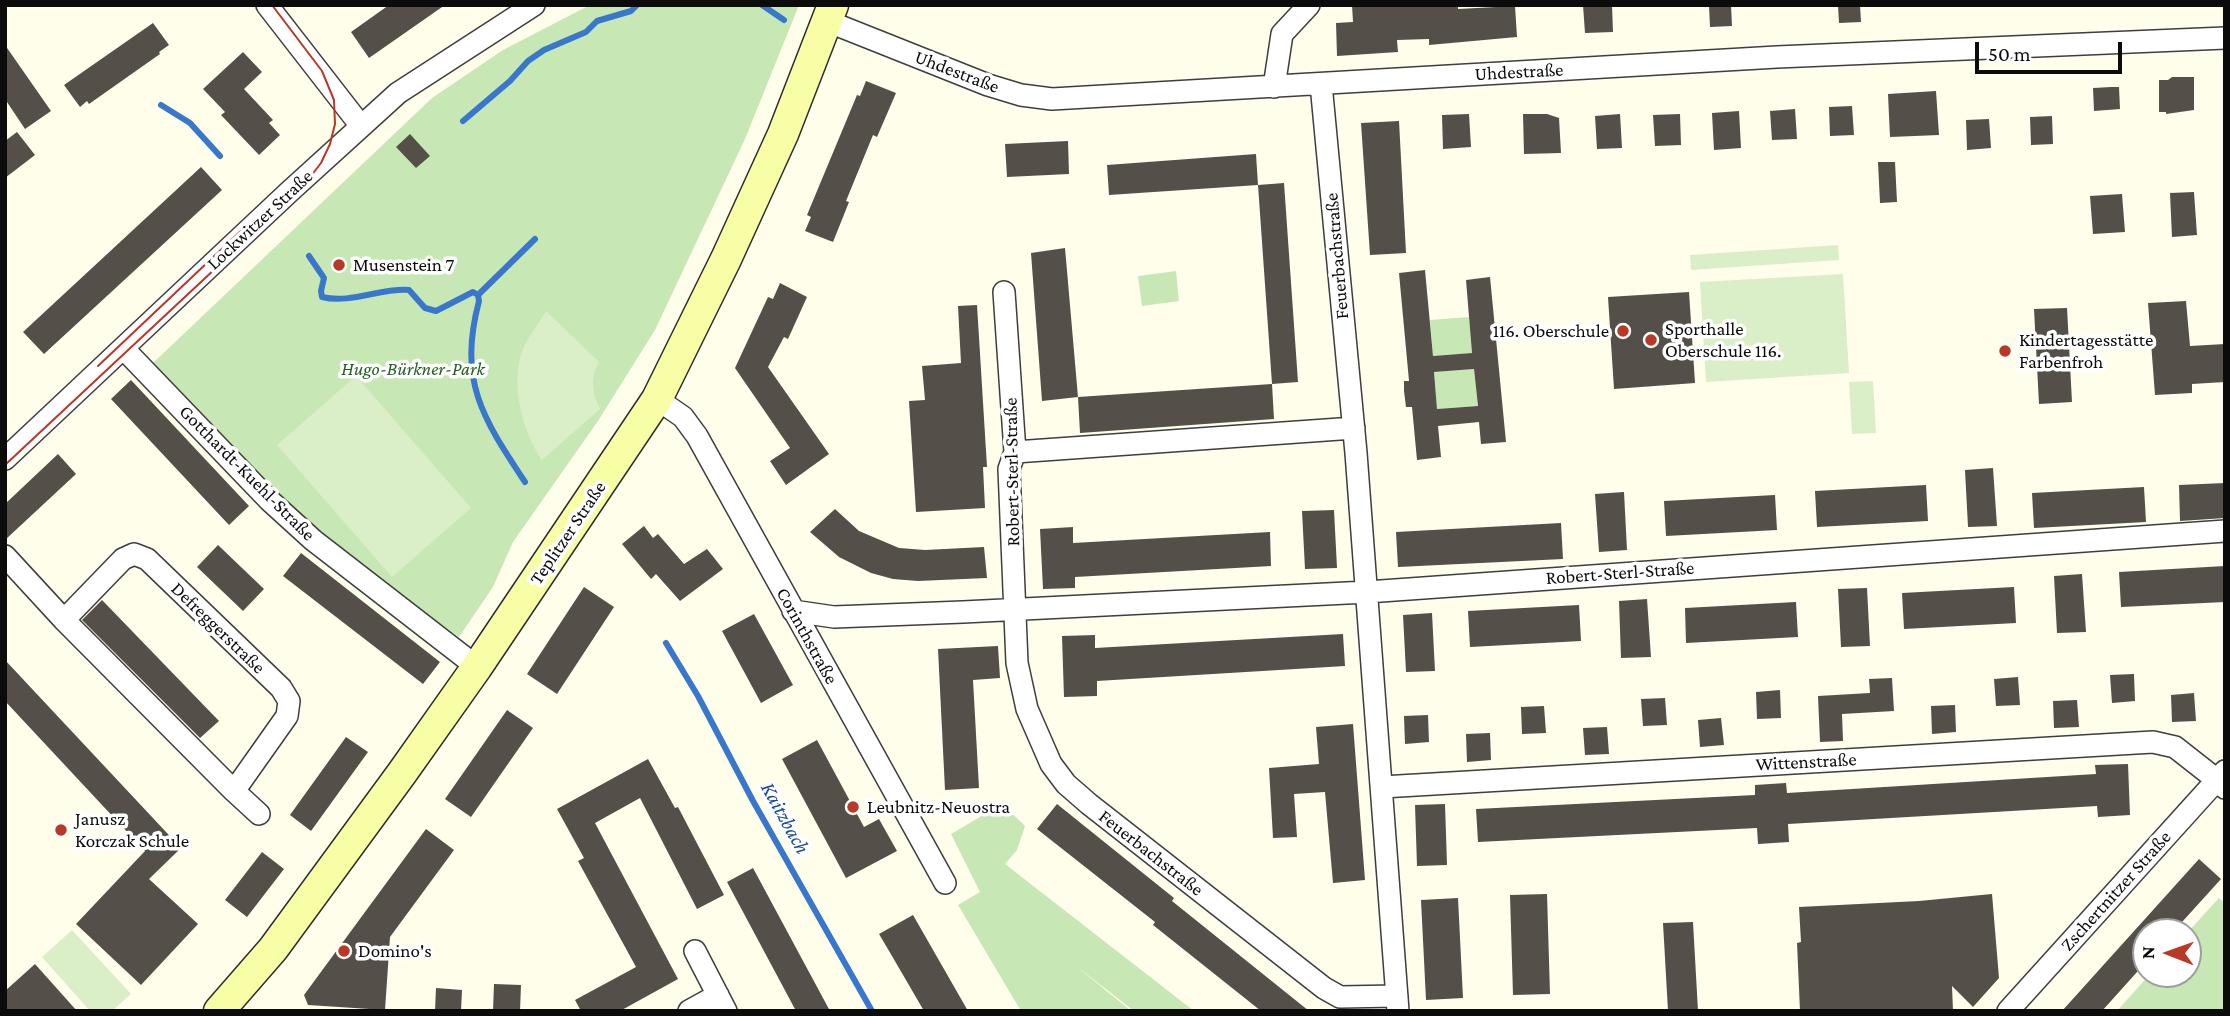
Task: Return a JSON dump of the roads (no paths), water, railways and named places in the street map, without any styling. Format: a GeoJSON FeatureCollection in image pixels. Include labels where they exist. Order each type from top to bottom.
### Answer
{"type":"FeatureCollection","features":[{"type":"Feature","properties":{"kind":"main road","name":"Teplitzer Straße"},"geometry":{"type":"LineString","coordinates":[[219,1011],[273,949],[477,667],[657,399],[783,134],[830,13]]}},
{"type":"Feature","properties":{"kind":"street"},"geometry":{"type":"LineString","coordinates":[[267,5],[361,126]]}},
{"type":"Feature","properties":{"kind":"street","name":"Lockwitzer Straße"},"geometry":{"type":"LineString","coordinates":[[5,459],[398,93],[534,5]]}},
{"type":"Feature","properties":{"kind":"street"},"geometry":{"type":"LineString","coordinates":[[1274,87],[1282,34],[1309,5]]}},
{"type":"Feature","properties":{"kind":"street","name":"Uhdestraße"},"geometry":{"type":"LineString","coordinates":[[830,13],[988,85],[1052,99],[1790,57],[2225,38]]}},
{"type":"Feature","properties":{"kind":"street","name":"Feuerbachstraße"},"geometry":{"type":"LineString","coordinates":[[1016,609],[1017,663],[1027,709],[1051,764],[1066,784],[1128,836],[1324,988],[1340,997],[1397,1004],[1354,428],[1321,84]]}},
{"type":"Feature","properties":{"kind":"street","name":"Robert-Sterl-Straße"},"geometry":{"type":"LineString","coordinates":[[1004,292],[1015,452],[1009,469],[1016,609]]}},
{"type":"Feature","properties":{"kind":"street","name":"Gotthardt-Kuehl-Straße"},"geometry":{"type":"LineString","coordinates":[[123,348],[269,500],[313,540],[477,667]]}},
{"type":"Feature","properties":{"kind":"street","name":"Corinthstraße"},"geometry":{"type":"LineString","coordinates":[[657,399],[683,417],[697,436],[945,883]]}},
{"type":"Feature","properties":{"kind":"street"},"geometry":{"type":"LineString","coordinates":[[1015,452],[1354,428]]}},
{"type":"Feature","properties":{"kind":"street","name":"Robert-Sterl-Straße"},"geometry":{"type":"LineString","coordinates":[[793,611],[834,617],[1367,592],[2225,531]]}},
{"type":"Feature","properties":{"kind":"street","name":"Defreggerstraße"},"geometry":{"type":"LineString","coordinates":[[64,620],[122,559],[134,554],[147,559],[281,688],[289,701],[288,716],[234,792]]}},
{"type":"Feature","properties":{"kind":"street"},"geometry":{"type":"LineString","coordinates":[[5,556],[64,620],[259,814]]}},
{"type":"Feature","properties":{"kind":"street","name":"Wittenstraße"},"geometry":{"type":"LineString","coordinates":[[1382,787],[2153,742],[2175,747],[2222,780]]}},
{"type":"Feature","properties":{"kind":"street","name":"Zschertnitzer Straße"},"geometry":{"type":"LineString","coordinates":[[2008,1011],[2222,780]]}},
{"type":"Feature","properties":{"kind":"street"},"geometry":{"type":"LineString","coordinates":[[689,1011],[722,1003],[695,951]]}},
{"type":"Feature","properties":{"kind":"waterway"},"geometry":{"type":"LineString","coordinates":[[463,121],[510,81],[528,61],[544,50],[586,32],[597,21],[631,11],[637,5]]}},
{"type":"Feature","properties":{"kind":"waterway"},"geometry":{"type":"LineString","coordinates":[[762,5],[784,20]]}},
{"type":"Feature","properties":{"kind":"waterway","name":"Kaitzbach"},"geometry":{"type":"LineString","coordinates":[[161,105],[190,123],[220,156]]}},
{"type":"Feature","properties":{"kind":"waterway"},"geometry":{"type":"LineString","coordinates":[[478,295],[535,239]]}},
{"type":"Feature","properties":{"kind":"waterway","name":"Kaitzbach"},"geometry":{"type":"LineString","coordinates":[[309,256],[324,278],[322,297],[344,299],[409,290],[425,308],[436,311],[473,292],[478,295],[471,354],[478,397],[497,438],[525,482]]}},
{"type":"Feature","properties":{"kind":"waterway","name":"Kaitzbach"},"geometry":{"type":"LineString","coordinates":[[666,643],[872,1011]]}},
{"type":"Feature","properties":{"kind":"tram line"},"geometry":{"type":"LineString","coordinates":[[5,465],[262,225],[308,180],[321,163],[335,124],[334,100],[322,71],[272,5]]}},
{"type":"Feature","properties":{"kind":"tram line"},"geometry":{"type":"LineString","coordinates":[[98,366],[245,227]]}},
{"type":"Feature","properties":{"kind":"place","name":"Musenstein 7"},"geometry":{"type":"Point","coordinates":[339,265]}},
{"type":"Feature","properties":{"kind":"place","name":"116. Oberschule"},"geometry":{"type":"Point","coordinates":[1623,331]}},
{"type":"Feature","properties":{"kind":"place","name":"Sporthalle Oberschule 116."},"geometry":{"type":"Point","coordinates":[1651,340]}},
{"type":"Feature","properties":{"kind":"place","name":"Kindertagesstätte Farbenfroh"},"geometry":{"type":"Point","coordinates":[2005,351]}},
{"type":"Feature","properties":{"kind":"place","name":"Leubnitz-Neuostra"},"geometry":{"type":"Point","coordinates":[853,807]}},
{"type":"Feature","properties":{"kind":"place","name":"Janusz Korczak Schule"},"geometry":{"type":"Point","coordinates":[61,830]}},
{"type":"Feature","properties":{"kind":"place","name":"Domino's"},"geometry":{"type":"Point","coordinates":[344,951]}},
{"type":"Feature","properties":{"kind":"park label","name":"Hugo-Bürkner-Park"},"geometry":{"type":"Point","coordinates":[413,369]}}]}
